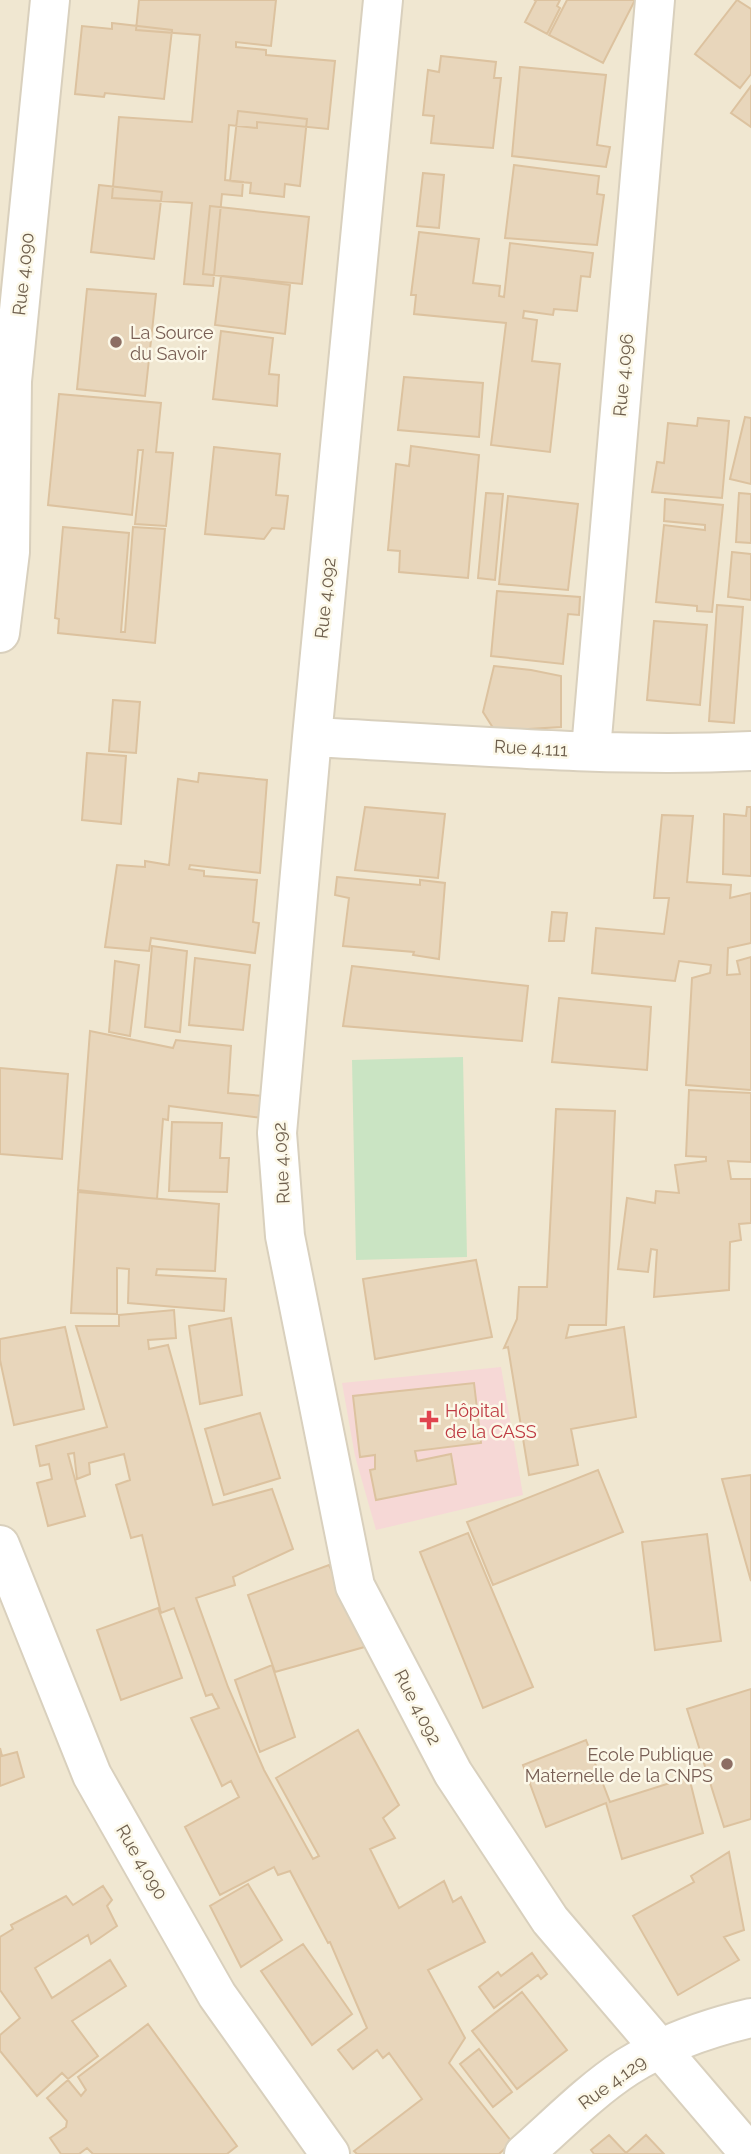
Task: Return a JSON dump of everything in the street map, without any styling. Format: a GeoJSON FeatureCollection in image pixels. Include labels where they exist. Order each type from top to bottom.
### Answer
{"type":"FeatureCollection","features":[{"type":"Feature","properties":{"kind":"street","name":"Rue 4.090"},"geometry":{"type":"LineString","coordinates":[[0,633],[10,552],[12,381],[50,0]]}},
{"type":"Feature","properties":{"kind":"street","name":"Rue 4.092"},"geometry":{"type":"LineString","coordinates":[[383,0],[277,1133],[285,1236],[316,1377],[355,1586],[460,1785],[550,1920],[750,2154]]}},
{"type":"Feature","properties":{"kind":"street","name":"Rue 4.096"},"geometry":{"type":"LineString","coordinates":[[591,750],[655,0]]}},
{"type":"Feature","properties":{"kind":"street","name":"Rue 4.111"},"geometry":{"type":"LineString","coordinates":[[312,737],[591,750],[715,753],[751,751]]}},
{"type":"Feature","properties":{"kind":"street","name":"Rue 4.090"},"geometry":{"type":"LineString","coordinates":[[0,1545],[92,1775],[217,1995],[330,2154]]}},
{"type":"Feature","properties":{"kind":"street","name":"Rue 4.129"},"geometry":{"type":"LineString","coordinates":[[524,2154],[626,2068],[712,2027],[751,2018]]}},
{"type":"Feature","properties":{"kind":"shaded area"},"geometry":{"type":"Polygon","coordinates":[[[0,0],[751,0],[751,2154],[0,2154],[0,0]]]}},
{"type":"Feature","properties":{"kind":"shaded area","name":"Hôpital de la CASS"},"geometry":{"type":"Polygon","coordinates":[[[501,1367],[523,1495],[376,1530],[355,1456],[342,1383],[501,1367]]]}},
{"type":"Feature","properties":{"kind":"green space"},"geometry":{"type":"Polygon","coordinates":[[[463,1057],[467,1257],[356,1260],[352,1060],[463,1057]]]}},
{"type":"Feature","properties":{"kind":"building"},"geometry":{"type":"Polygon","coordinates":[[[139,0],[276,0],[271,46],[236,42],[236,47],[266,50],[266,55],[335,61],[328,129],[257,122],[257,128],[229,125],[225,180],[243,182],[242,196],[222,194],[213,286],[184,284],[192,203],[112,198],[119,117],[192,122],[200,35],[136,30],[139,0]]]}},
{"type":"Feature","properties":{"kind":"building"},"geometry":{"type":"Polygon","coordinates":[[[534,0],[560,0],[557,6],[560,8],[547,34],[525,22],[536,1],[534,0]]]}},
{"type":"Feature","properties":{"kind":"building"},"geometry":{"type":"Polygon","coordinates":[[[567,0],[635,0],[603,63],[549,35],[567,0]]]}},
{"type":"Feature","properties":{"kind":"building"},"geometry":{"type":"Polygon","coordinates":[[[737,0],[751,9],[751,74],[740,88],[695,54],[737,0]]]}},
{"type":"Feature","properties":{"kind":"building"},"geometry":{"type":"Polygon","coordinates":[[[112,23],[172,30],[164,99],[105,93],[104,97],[75,94],[82,26],[112,29],[112,23]]]}},
{"type":"Feature","properties":{"kind":"building"},"geometry":{"type":"Polygon","coordinates":[[[441,56],[496,62],[494,78],[501,78],[493,148],[431,143],[434,116],[423,115],[428,70],[439,72],[441,56]]]}},
{"type":"Feature","properties":{"kind":"building"},"geometry":{"type":"Polygon","coordinates":[[[520,67],[606,75],[597,145],[610,147],[606,167],[512,156],[520,67]]]}},
{"type":"Feature","properties":{"kind":"building"},"geometry":{"type":"Polygon","coordinates":[[[751,86],[751,127],[731,113],[751,86]]]}},
{"type":"Feature","properties":{"kind":"building"},"geometry":{"type":"Polygon","coordinates":[[[238,111],[307,119],[300,186],[285,184],[284,197],[250,193],[251,183],[230,181],[238,111]]]}},
{"type":"Feature","properties":{"kind":"building"},"geometry":{"type":"Polygon","coordinates":[[[514,165],[599,176],[597,194],[604,195],[597,245],[505,238],[514,165]]]}},
{"type":"Feature","properties":{"kind":"building"},"geometry":{"type":"Polygon","coordinates":[[[423,173],[444,175],[439,228],[417,226],[423,173]]]}},
{"type":"Feature","properties":{"kind":"building"},"geometry":{"type":"Polygon","coordinates":[[[99,185],[162,192],[154,259],[91,252],[99,185]]]}},
{"type":"Feature","properties":{"kind":"building"},"geometry":{"type":"Polygon","coordinates":[[[210,206],[309,217],[302,284],[203,274],[210,206]]]}},
{"type":"Feature","properties":{"kind":"building"},"geometry":{"type":"Polygon","coordinates":[[[419,232],[479,239],[473,283],[500,286],[499,296],[504,297],[510,243],[593,253],[590,277],[581,276],[577,311],[554,309],[553,315],[524,311],[523,318],[537,320],[532,361],[560,364],[550,452],[491,445],[506,323],[414,314],[416,295],[411,295],[419,232]]]}},
{"type":"Feature","properties":{"kind":"building"},"geometry":{"type":"Polygon","coordinates":[[[221,276],[290,285],[285,334],[215,325],[221,276]]]}},
{"type":"Feature","properties":{"kind":"building","name":"La Source du Savoir"},"geometry":{"type":"Polygon","coordinates":[[[87,289],[156,294],[145,396],[77,389],[87,289]]]}},
{"type":"Feature","properties":{"kind":"building"},"geometry":{"type":"Polygon","coordinates":[[[221,331],[273,338],[269,374],[279,375],[277,406],[213,399],[221,331]]]}},
{"type":"Feature","properties":{"kind":"building"},"geometry":{"type":"Polygon","coordinates":[[[404,377],[483,383],[479,437],[398,430],[404,377]]]}},
{"type":"Feature","properties":{"kind":"building"},"geometry":{"type":"Polygon","coordinates":[[[59,394],[161,403],[156,452],[173,453],[166,526],[135,524],[143,450],[138,450],[132,515],[48,505],[59,394]]]}},
{"type":"Feature","properties":{"kind":"building"},"geometry":{"type":"Polygon","coordinates":[[[745,417],[751,418],[751,484],[730,479],[745,417]]]}},
{"type":"Feature","properties":{"kind":"building"},"geometry":{"type":"Polygon","coordinates":[[[698,418],[729,421],[722,498],[652,492],[657,462],[664,463],[668,423],[697,426],[698,418]]]}},
{"type":"Feature","properties":{"kind":"building"},"geometry":{"type":"Polygon","coordinates":[[[411,446],[479,455],[468,578],[399,572],[400,551],[388,550],[396,464],[409,466],[411,446]]]}},
{"type":"Feature","properties":{"kind":"building"},"geometry":{"type":"Polygon","coordinates":[[[214,447],[280,454],[276,495],[288,496],[284,529],[272,528],[264,539],[205,534],[214,447]]]}},
{"type":"Feature","properties":{"kind":"building"},"geometry":{"type":"Polygon","coordinates":[[[486,493],[503,494],[495,580],[478,578],[486,493]]]}},
{"type":"Feature","properties":{"kind":"building"},"geometry":{"type":"Polygon","coordinates":[[[739,493],[751,494],[751,543],[736,542],[739,493]]]}},
{"type":"Feature","properties":{"kind":"building"},"geometry":{"type":"Polygon","coordinates":[[[508,496],[578,504],[568,590],[499,584],[508,496]]]}},
{"type":"Feature","properties":{"kind":"building"},"geometry":{"type":"Polygon","coordinates":[[[665,499],[723,505],[712,612],[697,611],[697,606],[656,602],[664,525],[705,530],[705,525],[664,521],[665,499]]]}},
{"type":"Feature","properties":{"kind":"building"},"geometry":{"type":"Polygon","coordinates":[[[63,527],[129,533],[121,632],[125,632],[133,527],[165,529],[155,643],[58,633],[59,619],[55,618],[63,527]]]}},
{"type":"Feature","properties":{"kind":"building"},"geometry":{"type":"Polygon","coordinates":[[[732,552],[751,554],[751,600],[728,597],[732,552]]]}},
{"type":"Feature","properties":{"kind":"building"},"geometry":{"type":"Polygon","coordinates":[[[497,591],[580,597],[579,615],[568,614],[563,664],[491,656],[497,591]]]}},
{"type":"Feature","properties":{"kind":"building"},"geometry":{"type":"Polygon","coordinates":[[[717,605],[743,607],[734,723],[709,721],[717,605]]]}},
{"type":"Feature","properties":{"kind":"building"},"geometry":{"type":"Polygon","coordinates":[[[654,621],[707,625],[700,705],[647,700],[654,621]]]}},
{"type":"Feature","properties":{"kind":"building"},"geometry":{"type":"Polygon","coordinates":[[[494,666],[561,676],[561,727],[495,731],[483,712],[494,666]]]}},
{"type":"Feature","properties":{"kind":"building"},"geometry":{"type":"Polygon","coordinates":[[[113,700],[140,702],[136,753],[109,751],[113,700]]]}},
{"type":"Feature","properties":{"kind":"building"},"geometry":{"type":"Polygon","coordinates":[[[87,753],[126,756],[121,824],[82,820],[87,753]]]}},
{"type":"Feature","properties":{"kind":"building"},"geometry":{"type":"Polygon","coordinates":[[[199,773],[267,780],[260,873],[190,865],[189,869],[204,871],[204,876],[257,880],[253,922],[259,923],[255,953],[151,938],[149,951],[105,947],[117,865],[145,867],[145,861],[169,865],[178,779],[198,782],[199,773]]]}},
{"type":"Feature","properties":{"kind":"building"},"geometry":{"type":"Polygon","coordinates":[[[365,807],[445,814],[438,878],[355,870],[365,807]]]}},
{"type":"Feature","properties":{"kind":"building"},"geometry":{"type":"Polygon","coordinates":[[[747,807],[751,807],[751,876],[723,874],[724,814],[746,816],[747,807]]]}},
{"type":"Feature","properties":{"kind":"building"},"geometry":{"type":"Polygon","coordinates":[[[662,815],[693,816],[687,882],[731,885],[730,898],[751,893],[751,943],[728,948],[727,975],[740,974],[737,961],[751,957],[751,1090],[686,1085],[692,978],[710,973],[711,965],[679,961],[675,981],[592,973],[596,928],[664,934],[669,898],[654,898],[662,815]]]}},
{"type":"Feature","properties":{"kind":"building"},"geometry":{"type":"Polygon","coordinates":[[[337,877],[420,885],[420,880],[445,883],[439,959],[413,955],[414,952],[343,946],[349,898],[335,895],[337,877]]]}},
{"type":"Feature","properties":{"kind":"building"},"geometry":{"type":"Polygon","coordinates":[[[552,912],[567,913],[564,941],[549,941],[552,912]]]}},
{"type":"Feature","properties":{"kind":"building"},"geometry":{"type":"Polygon","coordinates":[[[152,946],[187,951],[180,1032],[145,1027],[152,946]]]}},
{"type":"Feature","properties":{"kind":"building"},"geometry":{"type":"Polygon","coordinates":[[[195,958],[250,965],[243,1030],[189,1025],[195,958]]]}},
{"type":"Feature","properties":{"kind":"building"},"geometry":{"type":"Polygon","coordinates":[[[115,961],[139,965],[130,1036],[109,1032],[115,961]]]}},
{"type":"Feature","properties":{"kind":"building"},"geometry":{"type":"Polygon","coordinates":[[[352,966],[528,986],[522,1041],[343,1026],[352,966]]]}},
{"type":"Feature","properties":{"kind":"building"},"geometry":{"type":"Polygon","coordinates":[[[559,998],[651,1007],[647,1070],[552,1062],[559,998]]]}},
{"type":"Feature","properties":{"kind":"building"},"geometry":{"type":"Polygon","coordinates":[[[90,1031],[173,1048],[176,1040],[231,1046],[228,1093],[264,1096],[262,1118],[169,1106],[168,1120],[163,1119],[157,1199],[78,1190],[90,1031]]]}},
{"type":"Feature","properties":{"kind":"building"},"geometry":{"type":"Polygon","coordinates":[[[0,1068],[68,1074],[62,1159],[0,1154],[0,1068]]]}},
{"type":"Feature","properties":{"kind":"building"},"geometry":{"type":"Polygon","coordinates":[[[689,1090],[751,1093],[751,1162],[728,1161],[731,1179],[751,1179],[751,1223],[739,1224],[741,1240],[730,1242],[729,1290],[654,1297],[657,1250],[651,1249],[648,1272],[618,1269],[627,1198],[655,1203],[656,1191],[679,1193],[675,1165],[706,1161],[706,1157],[686,1156],[689,1090]]]}},
{"type":"Feature","properties":{"kind":"building"},"geometry":{"type":"Polygon","coordinates":[[[556,1109],[615,1111],[606,1325],[569,1325],[566,1338],[624,1327],[636,1417],[571,1429],[578,1465],[529,1475],[508,1347],[504,1348],[517,1319],[519,1287],[547,1287],[556,1109]]]}},
{"type":"Feature","properties":{"kind":"building"},"geometry":{"type":"Polygon","coordinates":[[[172,1122],[222,1123],[220,1158],[229,1158],[227,1192],[169,1191],[172,1122]]]}},
{"type":"Feature","properties":{"kind":"building"},"geometry":{"type":"Polygon","coordinates":[[[78,1192],[219,1204],[215,1271],[157,1269],[156,1275],[226,1279],[224,1311],[128,1303],[129,1269],[117,1268],[117,1314],[71,1313],[78,1192]]]}},
{"type":"Feature","properties":{"kind":"building"},"geometry":{"type":"Polygon","coordinates":[[[476,1260],[492,1337],[375,1359],[363,1279],[476,1260]]]}},
{"type":"Feature","properties":{"kind":"building"},"geometry":{"type":"Polygon","coordinates":[[[174,1310],[176,1338],[148,1340],[149,1349],[168,1345],[213,1505],[272,1489],[293,1549],[233,1577],[235,1585],[196,1598],[228,1687],[264,1770],[313,1859],[319,1856],[276,1778],[358,1730],[399,1805],[383,1818],[395,1838],[370,1849],[399,1908],[444,1881],[453,1902],[461,1897],[485,1942],[428,1970],[465,2038],[449,2063],[512,2142],[499,2154],[357,2154],[354,2151],[422,2099],[389,2053],[383,2058],[377,2050],[353,2069],[338,2050],[367,2028],[330,1942],[328,1943],[290,1871],[278,1875],[274,1867],[220,1895],[185,1827],[239,1797],[231,1781],[222,1786],[191,1718],[219,1708],[212,1694],[206,1696],[174,1608],[161,1613],[142,1535],[131,1538],[116,1485],[130,1480],[124,1454],[89,1463],[90,1474],[77,1479],[74,1453],[68,1454],[85,1516],[48,1526],[37,1483],[52,1479],[49,1464],[40,1466],[36,1446],[107,1427],[76,1326],[119,1326],[119,1315],[174,1310]]]}},
{"type":"Feature","properties":{"kind":"building"},"geometry":{"type":"Polygon","coordinates":[[[231,1318],[242,1395],[200,1404],[189,1326],[231,1318]]]}},
{"type":"Feature","properties":{"kind":"building"},"geometry":{"type":"Polygon","coordinates":[[[65,1327],[84,1409],[14,1425],[0,1360],[0,1339],[65,1327]]]}},
{"type":"Feature","properties":{"kind":"building"},"geometry":{"type":"Polygon","coordinates":[[[474,1383],[481,1443],[415,1451],[417,1461],[451,1454],[456,1484],[376,1500],[370,1470],[375,1469],[375,1455],[360,1457],[353,1396],[474,1383]]]}},
{"type":"Feature","properties":{"kind":"building"},"geometry":{"type":"Polygon","coordinates":[[[260,1413],[280,1478],[224,1495],[205,1429],[260,1413]]]}},
{"type":"Feature","properties":{"kind":"building"},"geometry":{"type":"Polygon","coordinates":[[[598,1470],[623,1532],[493,1585],[467,1522],[598,1470]]]}},
{"type":"Feature","properties":{"kind":"building"},"geometry":{"type":"Polygon","coordinates":[[[751,1475],[751,1581],[722,1479],[751,1475]]]}},
{"type":"Feature","properties":{"kind":"building"},"geometry":{"type":"Polygon","coordinates":[[[468,1533],[533,1687],[483,1708],[420,1552],[468,1533]]]}},
{"type":"Feature","properties":{"kind":"building"},"geometry":{"type":"Polygon","coordinates":[[[707,1534],[721,1641],[655,1650],[642,1542],[707,1534]]]}},
{"type":"Feature","properties":{"kind":"building"},"geometry":{"type":"Polygon","coordinates":[[[329,1565],[368,1646],[275,1672],[248,1595],[329,1565]]]}},
{"type":"Feature","properties":{"kind":"building"},"geometry":{"type":"Polygon","coordinates":[[[158,1608],[182,1678],[121,1700],[97,1630],[158,1608]]]}},
{"type":"Feature","properties":{"kind":"building"},"geometry":{"type":"Polygon","coordinates":[[[272,1665],[295,1737],[260,1752],[235,1680],[272,1665]]]}},
{"type":"Feature","properties":{"kind":"building","name":"Ecole Publique Maternelle de la CNPS"},"geometry":{"type":"Polygon","coordinates":[[[751,1689],[751,1819],[724,1827],[687,1709],[751,1689]]]}},
{"type":"Feature","properties":{"kind":"building"},"geometry":{"type":"Polygon","coordinates":[[[586,1740],[610,1802],[689,1777],[703,1833],[622,1859],[606,1803],[546,1827],[523,1765],[586,1740]]]}},
{"type":"Feature","properties":{"kind":"building"},"geometry":{"type":"Polygon","coordinates":[[[0,1748],[2,1756],[17,1752],[24,1777],[0,1786],[0,1748]]]}},
{"type":"Feature","properties":{"kind":"building"},"geometry":{"type":"Polygon","coordinates":[[[729,1852],[744,1930],[724,1937],[739,1960],[678,1995],[633,1916],[694,1882],[691,1876],[729,1852]]]}},
{"type":"Feature","properties":{"kind":"building"},"geometry":{"type":"Polygon","coordinates":[[[248,1884],[282,1940],[241,1967],[210,1906],[248,1884]]]}},
{"type":"Feature","properties":{"kind":"building"},"geometry":{"type":"Polygon","coordinates":[[[103,1886],[112,1900],[107,1906],[117,1926],[91,1944],[88,1935],[35,1968],[52,1998],[110,1960],[126,1986],[72,2021],[98,2056],[68,2079],[62,2073],[37,2096],[0,2051],[0,2035],[20,2018],[0,1990],[0,1937],[13,1929],[11,1925],[66,1896],[73,1905],[103,1886]]]}},
{"type":"Feature","properties":{"kind":"building"},"geometry":{"type":"Polygon","coordinates":[[[303,1944],[352,2014],[312,2045],[261,1971],[303,1944]]]}},
{"type":"Feature","properties":{"kind":"building"},"geometry":{"type":"Polygon","coordinates":[[[532,1953],[547,1974],[541,1979],[538,1975],[494,2008],[479,1987],[498,1972],[501,1976],[532,1953]]]}},
{"type":"Feature","properties":{"kind":"building"},"geometry":{"type":"Polygon","coordinates":[[[522,1992],[567,2050],[517,2089],[472,2031],[522,1992]]]}},
{"type":"Feature","properties":{"kind":"building"},"geometry":{"type":"Polygon","coordinates":[[[148,2024],[237,2146],[227,2154],[93,2154],[87,2148],[79,2154],[61,2154],[50,2138],[66,2127],[67,2121],[47,2098],[68,2080],[81,2096],[86,2090],[78,2077],[148,2024]]]}},
{"type":"Feature","properties":{"kind":"building"},"geometry":{"type":"Polygon","coordinates":[[[479,2049],[512,2092],[493,2107],[460,2064],[479,2049]]]}},
{"type":"Feature","properties":{"kind":"building"},"geometry":{"type":"Polygon","coordinates":[[[609,2135],[626,2153],[646,2135],[664,2154],[594,2154],[591,2150],[609,2135]]]}},
{"type":"Feature","properties":{"kind":"place","name":"La Source du Savoir"},"geometry":{"type":"Point","coordinates":[116,342]}},
{"type":"Feature","properties":{"kind":"place","name":"Hôpital de la CASS"},"geometry":{"type":"Point","coordinates":[429,1420]}},
{"type":"Feature","properties":{"kind":"place","name":"Ecole Publique Maternelle de la CNPS"},"geometry":{"type":"Point","coordinates":[727,1764]}}]}
